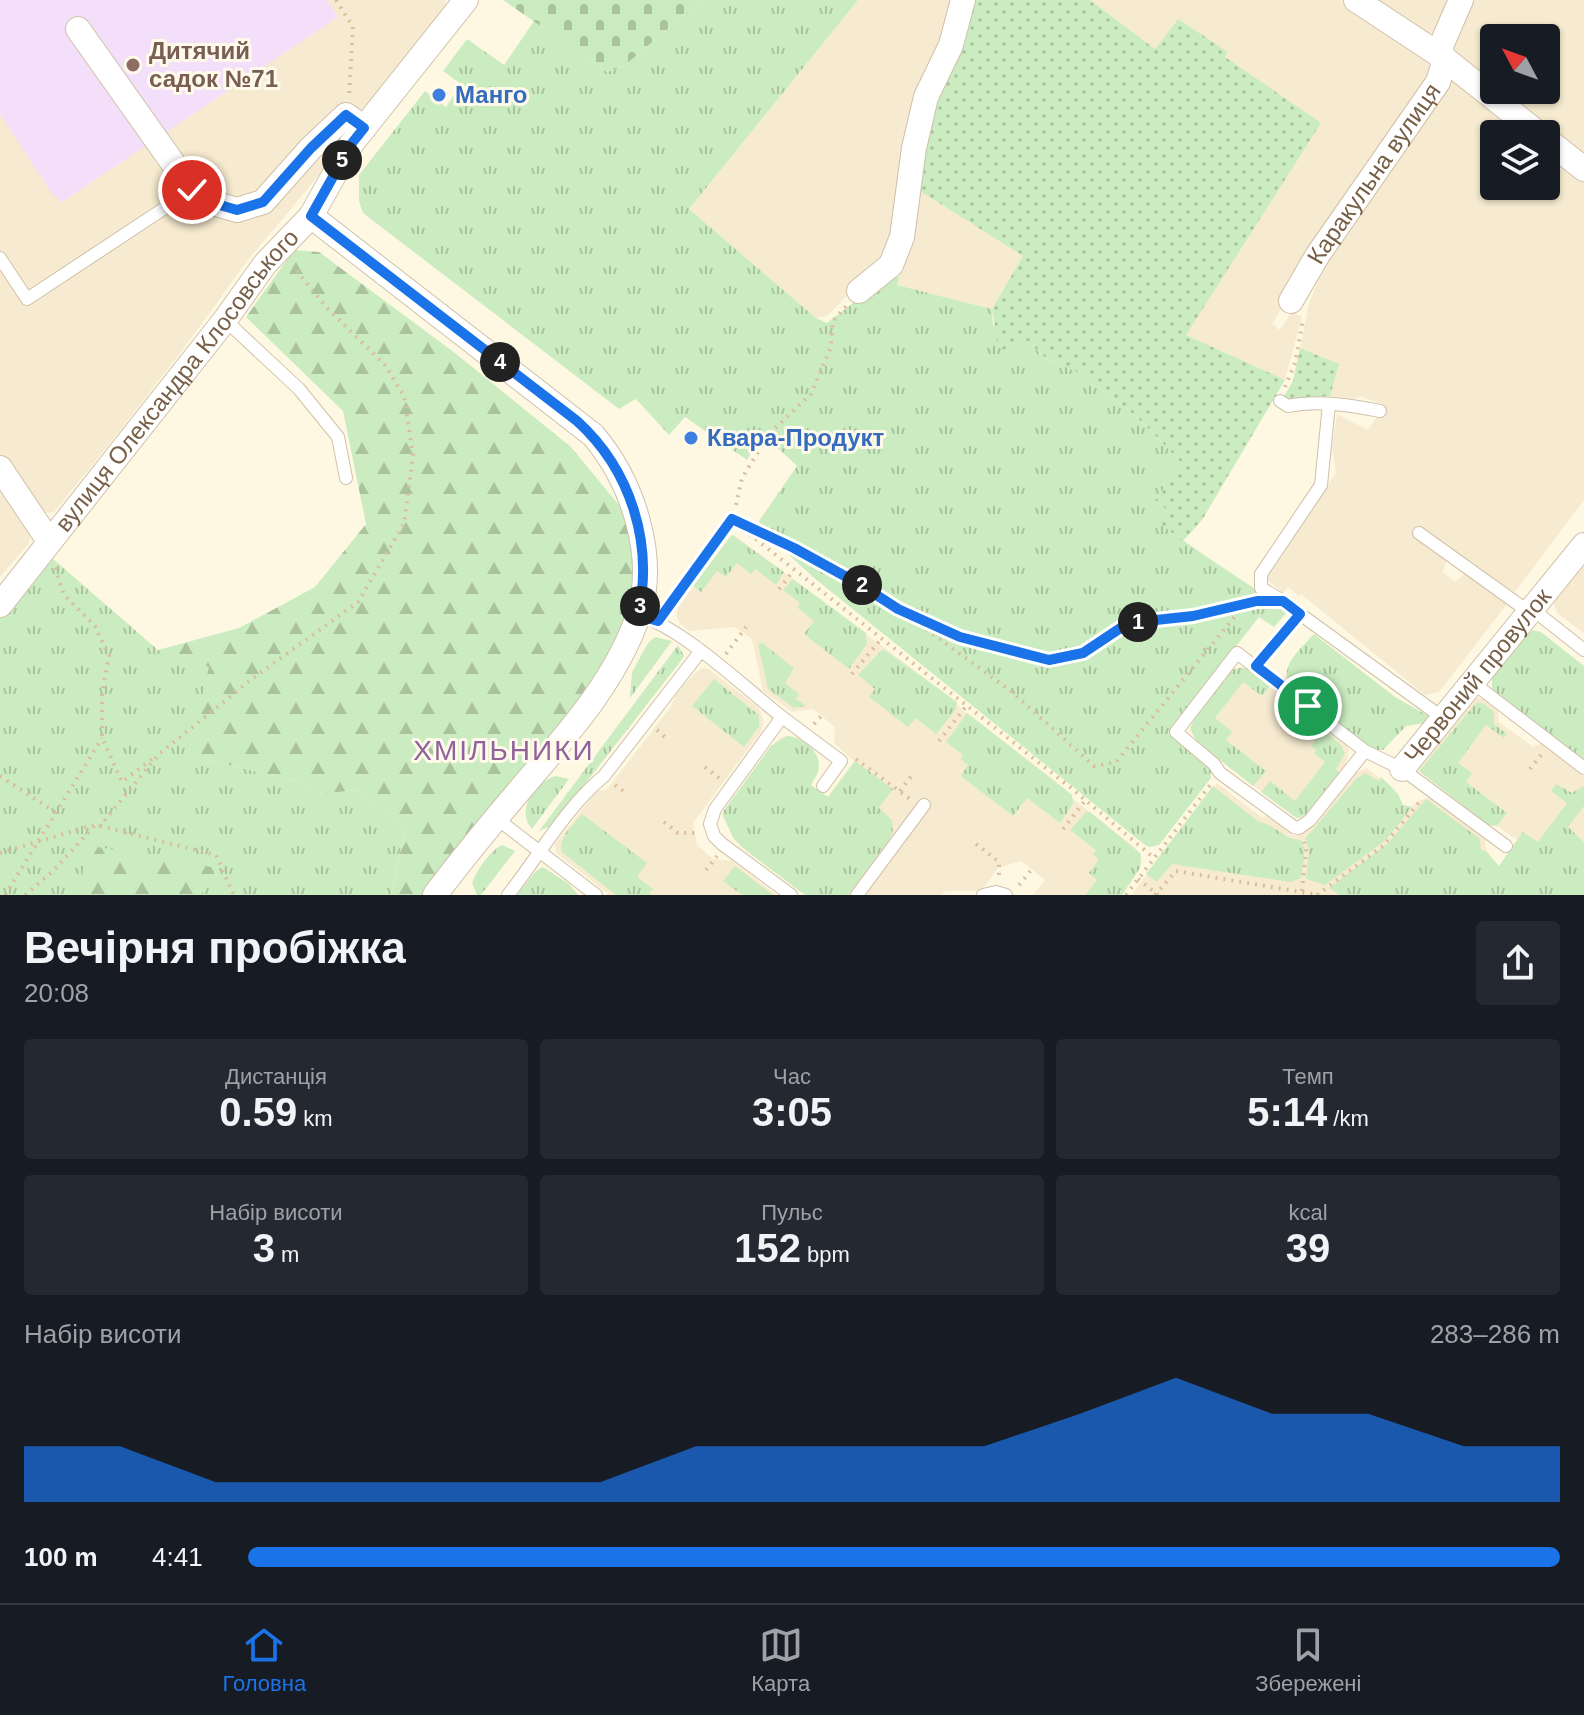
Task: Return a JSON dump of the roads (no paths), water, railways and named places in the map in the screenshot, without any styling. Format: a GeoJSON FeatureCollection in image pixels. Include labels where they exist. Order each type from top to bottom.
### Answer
{"type":"FeatureCollection","features":[{"type":"Feature","properties":{"kind":"street"},"geometry":{"type":"LineString","coordinates":[[859,291],[891,265],[902,237],[914,148],[926,97],[951,45],[963,0]]}},
{"type":"Feature","properties":{"kind":"street"},"geometry":{"type":"LineString","coordinates":[[1356,0],[1441,56],[1521,120]]}},
{"type":"Feature","properties":{"kind":"street","name":"Каракульна вулиця"},"geometry":{"type":"LineString","coordinates":[[1291,301],[1317,256],[1438,82],[1442,73],[1441,46],[1461,0]]}},
{"type":"Feature","properties":{"kind":"street","name":"вулиця Олександра Клосовського"},"geometry":{"type":"LineString","coordinates":[[0,605],[50,550],[225,320],[245,289],[311,216],[352,143],[355,121],[462,2]]}},
{"type":"Feature","properties":{"kind":"street"},"geometry":{"type":"LineString","coordinates":[[78,29],[192,190],[213,203],[237,210],[263,202],[311,148],[355,121]]}},
{"type":"Feature","properties":{"kind":"street"},"geometry":{"type":"LineString","coordinates":[[1560,150],[1584,169]]}},
{"type":"Feature","properties":{"kind":"street"},"geometry":{"type":"LineString","coordinates":[[311,216],[577,421],[608,453],[633,505],[645,563],[648,618],[564,740],[435,895]]}},
{"type":"Feature","properties":{"kind":"street"},"geometry":{"type":"LineString","coordinates":[[0,468],[50,550]]}},
{"type":"Feature","properties":{"kind":"street","name":"Червоний провулок"},"geometry":{"type":"LineString","coordinates":[[1402,769],[1584,545]]}},
{"type":"Feature","properties":{"kind":"lane"},"geometry":{"type":"LineString","coordinates":[[0,258],[27,299],[192,190]]}},
{"type":"Feature","properties":{"kind":"lane"},"geometry":{"type":"LineString","coordinates":[[225,320],[299,389],[338,437],[346,478]]}},
{"type":"Feature","properties":{"kind":"lane"},"geometry":{"type":"LineString","coordinates":[[1280,401],[1288,406],[1348,405],[1380,411]]}},
{"type":"Feature","properties":{"kind":"lane"},"geometry":{"type":"LineString","coordinates":[[1283,601],[1261,588],[1261,574],[1321,485],[1329,404]]}},
{"type":"Feature","properties":{"kind":"lane"},"geometry":{"type":"LineString","coordinates":[[732,519],[648,618],[700,652],[841,761],[823,786]]}},
{"type":"Feature","properties":{"kind":"lane"},"geometry":{"type":"LineString","coordinates":[[1419,533],[1584,650]]}},
{"type":"Feature","properties":{"kind":"lane"},"geometry":{"type":"LineString","coordinates":[[1256,666],[1300,614],[1443,718]]}},
{"type":"Feature","properties":{"kind":"lane"},"geometry":{"type":"LineString","coordinates":[[508,895],[700,652]]}},
{"type":"Feature","properties":{"kind":"lane"},"geometry":{"type":"LineString","coordinates":[[1365,751],[1310,820],[1299,828],[1290,825],[1230,781],[1176,732],[1237,653],[1365,751],[1402,769],[1506,846]]}},
{"type":"Feature","properties":{"kind":"lane"},"geometry":{"type":"LineString","coordinates":[[1472,682],[1583,767]]}},
{"type":"Feature","properties":{"kind":"lane"},"geometry":{"type":"LineString","coordinates":[[782,717],[715,809],[710,824],[722,844],[791,895]]}},
{"type":"Feature","properties":{"kind":"lane"},"geometry":{"type":"LineString","coordinates":[[857,895],[923,806]]}},
{"type":"Feature","properties":{"kind":"lane"},"geometry":{"type":"LineString","coordinates":[[496,818],[596,895]]}},
{"type":"Feature","properties":{"kind":"lane"},"geometry":{"type":"LineString","coordinates":[[983,895],[1004,894]]}},
{"type":"Feature","properties":{"kind":"place","name":"Дитячий садок №71"},"geometry":{"type":"Point","coordinates":[133,65]}},
{"type":"Feature","properties":{"kind":"place","name":"Манго"},"geometry":{"type":"Point","coordinates":[439,95]}},
{"type":"Feature","properties":{"kind":"place","name":"Квара-Продукт"},"geometry":{"type":"Point","coordinates":[691,438]}},
{"type":"Feature","properties":{"kind":"district","name":"ХМІЛЬНИКИ"},"geometry":{"type":"Point","coordinates":[504,750]}}]}
